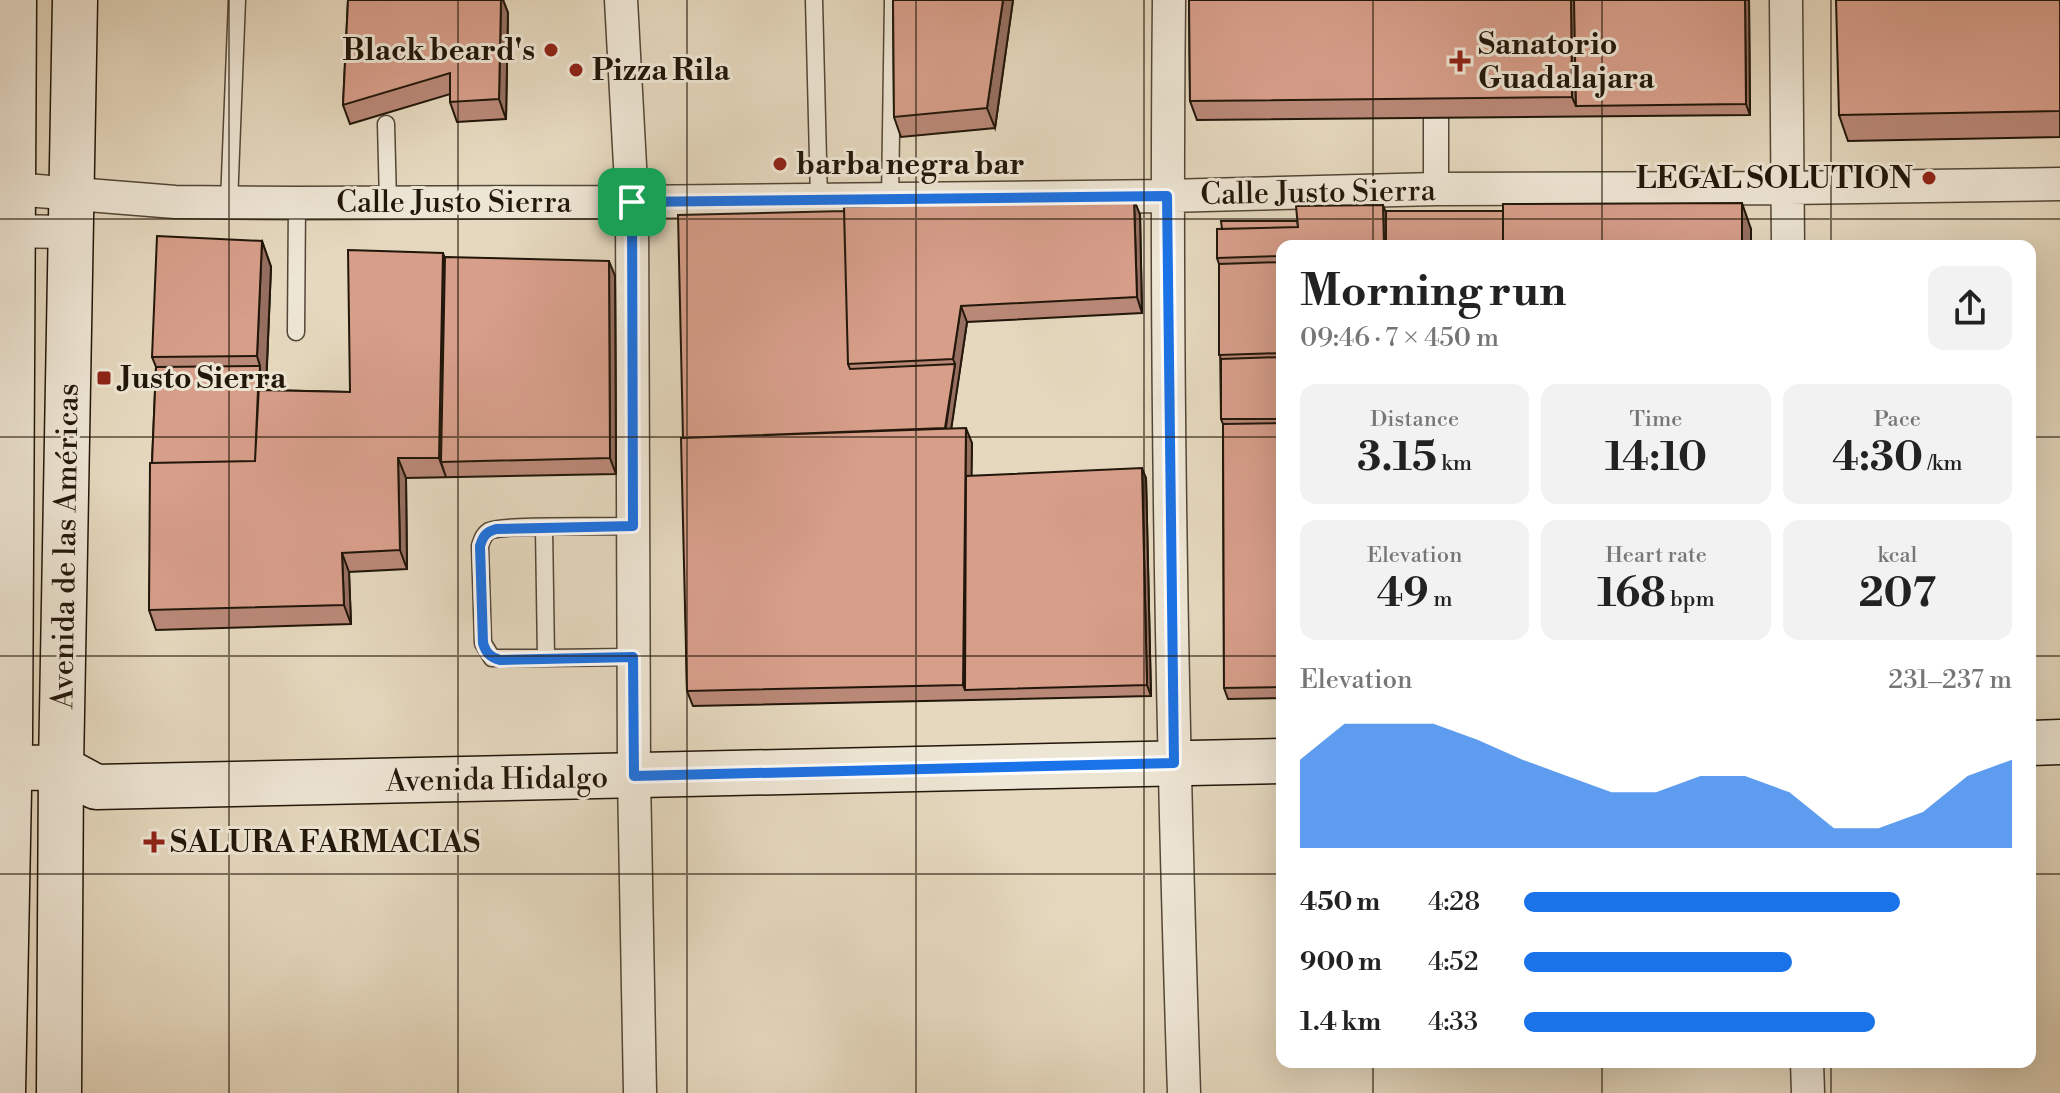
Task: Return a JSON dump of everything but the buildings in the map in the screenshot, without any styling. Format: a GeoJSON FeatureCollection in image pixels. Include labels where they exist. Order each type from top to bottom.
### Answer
{"type":"FeatureCollection","features":[{"type":"Feature","properties":{"kind":"main road","name":"Avenida de las Américas"},"geometry":{"type":"LineString","coordinates":[[3,1093],[6,188],[14,0]]}},
{"type":"Feature","properties":{"kind":"main road","name":"Avenida de las Américas"},"geometry":{"type":"LineString","coordinates":[[59,1093],[72,788],[71,212],[75,0]]}},
{"type":"Feature","properties":{"kind":"main road"},"geometry":{"type":"LineString","coordinates":[[2036,743],[2060,742]]}},
{"type":"Feature","properties":{"kind":"main road","name":"Avenida Hidalgo"},"geometry":{"type":"LineString","coordinates":[[3,811],[72,788],[1276,761]]}},
{"type":"Feature","properties":{"kind":"main road","name":"Avenida Hidalgo"},"geometry":{"type":"LineString","coordinates":[[4,766],[72,788]]}},
{"type":"Feature","properties":{"kind":"street"},"geometry":{"type":"LineString","coordinates":[[621,0],[632,202],[634,776],[640,1093]]}},
{"type":"Feature","properties":{"kind":"street"},"geometry":{"type":"LineString","coordinates":[[1169,0],[1167,196],[1174,763],[1184,1093]]}},
{"type":"Feature","properties":{"kind":"street"},"geometry":{"type":"LineString","coordinates":[[1786,0],[1788,240]]}},
{"type":"Feature","properties":{"kind":"street"},"geometry":{"type":"LineString","coordinates":[[1436,117],[1436,189]]}},
{"type":"Feature","properties":{"kind":"street","name":"Calle Justo Sierra"},"geometry":{"type":"LineString","coordinates":[[6,231],[71,212],[175,202],[632,202],[1167,196],[1436,189],[2060,184]]}},
{"type":"Feature","properties":{"kind":"street","name":"Calle Justo Sierra"},"geometry":{"type":"LineString","coordinates":[[6,188],[71,212]]}},
{"type":"Feature","properties":{"kind":"street"},"geometry":{"type":"LineString","coordinates":[[1807,1068],[1808,1093]]}},
{"type":"Feature","properties":{"kind":"lane"},"geometry":{"type":"LineString","coordinates":[[229,203],[237,0]]}},
{"type":"Feature","properties":{"kind":"lane"},"geometry":{"type":"LineString","coordinates":[[814,0],[819,199]]}},
{"type":"Feature","properties":{"kind":"lane"},"geometry":{"type":"LineString","coordinates":[[890,199],[893,0]]}},
{"type":"Feature","properties":{"kind":"lane"},"geometry":{"type":"LineString","coordinates":[[386,124],[388,202]]}},
{"type":"Feature","properties":{"kind":"lane"},"geometry":{"type":"LineString","coordinates":[[296,332],[297,203]]}},
{"type":"Feature","properties":{"kind":"lane"},"geometry":{"type":"LineString","coordinates":[[633,526],[496,529],[482,538],[480,546],[483,643],[492,658],[633,657]]}},
{"type":"Feature","properties":{"kind":"lane"},"geometry":{"type":"LineString","coordinates":[[544,528],[546,658]]}},
{"type":"Feature","properties":{"kind":"place","name":"Black beard's"},"geometry":{"type":"Point","coordinates":[551,50]}},
{"type":"Feature","properties":{"kind":"place","name":"Sanatorio Guadalajara"},"geometry":{"type":"Point","coordinates":[1460,61]}},
{"type":"Feature","properties":{"kind":"place","name":"Pizza Rila"},"geometry":{"type":"Point","coordinates":[576,70]}},
{"type":"Feature","properties":{"kind":"place","name":"barba negra bar"},"geometry":{"type":"Point","coordinates":[780,164]}},
{"type":"Feature","properties":{"kind":"place","name":"LEGAL SOLUTION"},"geometry":{"type":"Point","coordinates":[1929,178]}},
{"type":"Feature","properties":{"kind":"place","name":"Justo Sierra"},"geometry":{"type":"Point","coordinates":[104,378]}},
{"type":"Feature","properties":{"kind":"place","name":"SALURA FARMACIAS"},"geometry":{"type":"Point","coordinates":[154,842]}},
{"type":"Feature","properties":{"kind":"route"},"geometry":{"type":"LineString","coordinates":[[1167,196],[1174,763],[634,776],[633,657],[492,658],[483,643],[480,546],[488,532],[496,529],[633,526],[632,202],[1167,196]]}}]}
